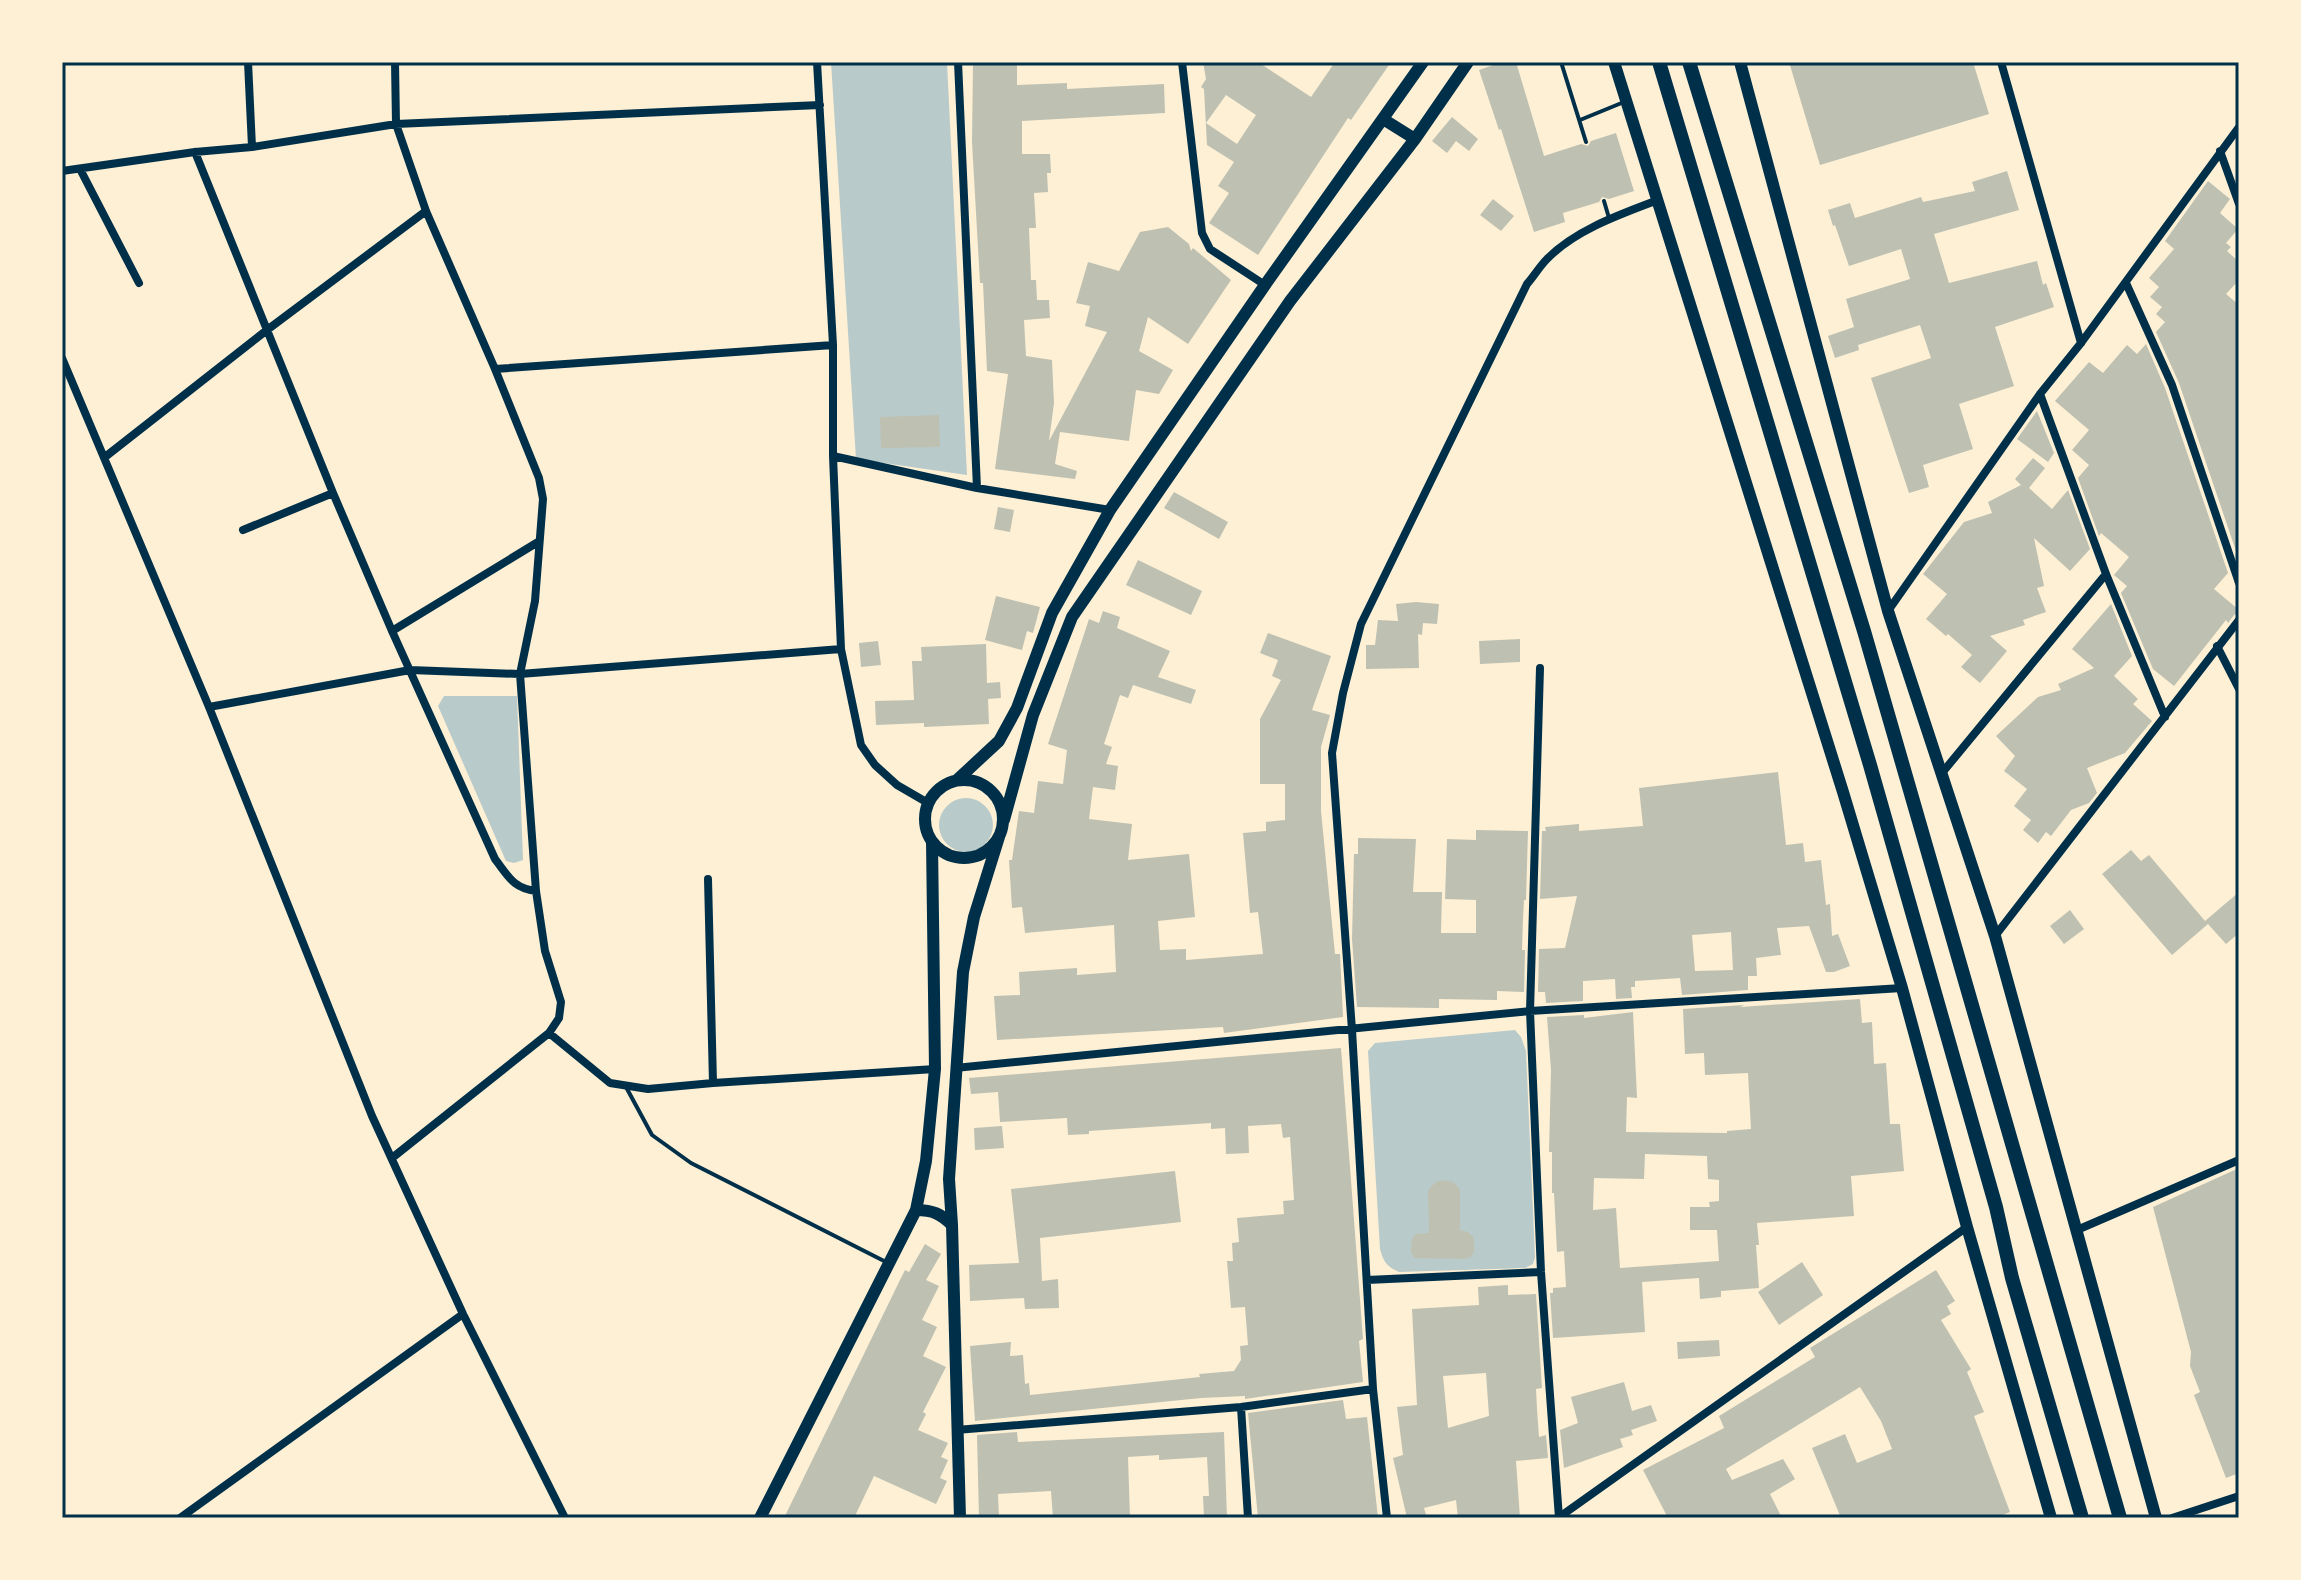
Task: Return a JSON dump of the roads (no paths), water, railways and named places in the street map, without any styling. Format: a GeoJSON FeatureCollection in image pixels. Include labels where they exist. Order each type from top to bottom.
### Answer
{"type":"FeatureCollection","features":[{"type":"Feature","properties":{"kind":"highway"},"geometry":{"type":"LineString","coordinates":[[1659,62],[1870,765],[2082,1518]]}},
{"type":"Feature","properties":{"kind":"highway"},"geometry":{"type":"LineString","coordinates":[[1689,62],[1864,631],[2120,1518]]}},
{"type":"Feature","properties":{"kind":"main road"},"geometry":{"type":"LineString","coordinates":[[999,837],[991,848],[980,855],[954,857],[941,852],[925,829],[928,803],[935,792],[957,780],[999,741],[1017,708],[1052,613],[1110,510],[1423,62]]}},
{"type":"Feature","properties":{"kind":"main road"},"geometry":{"type":"LineString","coordinates":[[960,1518],[949,1179],[963,972],[974,917],[1033,715],[1072,617],[1290,301],[1415,139],[1468,62]]}},
{"type":"Feature","properties":{"kind":"main road"},"geometry":{"type":"LineString","coordinates":[[1614,62],[1902,988],[2051,1518]]}},
{"type":"Feature","properties":{"kind":"main road"},"geometry":{"type":"LineString","coordinates":[[1740,62],[1888,611],[1995,936],[2156,1518]]}},
{"type":"Feature","properties":{"kind":"main road"},"geometry":{"type":"LineString","coordinates":[[1383,119],[1415,139]]}},
{"type":"Feature","properties":{"kind":"main road"},"geometry":{"type":"LineString","coordinates":[[957,780],[980,783],[990,789],[997,798],[1004,820]]}},
{"type":"Feature","properties":{"kind":"main road"},"geometry":{"type":"LineString","coordinates":[[760,1518],[916,1210],[926,1161],[935,1069],[932,842]]}},
{"type":"Feature","properties":{"kind":"main road"},"geometry":{"type":"LineString","coordinates":[[916,1210],[941,1214],[952,1225]]}},
{"type":"Feature","properties":{"kind":"street"},"geometry":{"type":"LineString","coordinates":[[248,62],[252,147]]}},
{"type":"Feature","properties":{"kind":"street"},"geometry":{"type":"LineString","coordinates":[[392,1158],[549,1033],[559,1018],[561,1002],[545,951],[536,891],[520,674],[535,601],[543,499],[539,478],[426,211],[396,124],[395,62]]}},
{"type":"Feature","properties":{"kind":"street"},"geometry":{"type":"LineString","coordinates":[[817,62],[833,345],[833,456],[841,649],[861,745],[875,765],[897,785],[928,803]]}},
{"type":"Feature","properties":{"kind":"street"},"geometry":{"type":"LineString","coordinates":[[958,62],[977,488]]}},
{"type":"Feature","properties":{"kind":"street"},"geometry":{"type":"LineString","coordinates":[[1182,62],[1202,233],[1210,249],[1265,285]]}},
{"type":"Feature","properties":{"kind":"street"},"geometry":{"type":"LineString","coordinates":[[2001,62],[2081,343]]}},
{"type":"Feature","properties":{"kind":"street"},"geometry":{"type":"LineString","coordinates":[[62,171],[252,147],[396,124],[820,105]]}},
{"type":"Feature","properties":{"kind":"street"},"geometry":{"type":"LineString","coordinates":[[1888,611],[2040,394],[2126,283],[2239,127]]}},
{"type":"Feature","properties":{"kind":"street"},"geometry":{"type":"LineString","coordinates":[[2220,151],[2239,204]]}},
{"type":"Feature","properties":{"kind":"street"},"geometry":{"type":"LineString","coordinates":[[195,152],[333,493],[495,859],[522,889],[536,891]]}},
{"type":"Feature","properties":{"kind":"street"},"geometry":{"type":"LineString","coordinates":[[80,169],[139,283]]}},
{"type":"Feature","properties":{"kind":"street"},"geometry":{"type":"LineString","coordinates":[[1387,1518],[1373,1389],[1332,753],[1343,693],[1361,624],[1527,284],[1547,258],[1564,245],[1609,218],[1658,200]]}},
{"type":"Feature","properties":{"kind":"street"},"geometry":{"type":"LineString","coordinates":[[105,457],[426,211]]}},
{"type":"Feature","properties":{"kind":"street"},"geometry":{"type":"LineString","coordinates":[[2126,283],[2172,385],[2239,583]]}},
{"type":"Feature","properties":{"kind":"street"},"geometry":{"type":"LineString","coordinates":[[495,369],[833,345]]}},
{"type":"Feature","properties":{"kind":"street"},"geometry":{"type":"LineString","coordinates":[[62,358],[209,707],[372,1116],[463,1314],[565,1518]]}},
{"type":"Feature","properties":{"kind":"street"},"geometry":{"type":"LineString","coordinates":[[2040,394],[2106,574],[2165,717]]}},
{"type":"Feature","properties":{"kind":"street"},"geometry":{"type":"LineString","coordinates":[[833,456],[977,488],[1110,510]]}},
{"type":"Feature","properties":{"kind":"street"},"geometry":{"type":"LineString","coordinates":[[243,530],[333,493]]}},
{"type":"Feature","properties":{"kind":"street"},"geometry":{"type":"LineString","coordinates":[[392,631],[538,542]]}},
{"type":"Feature","properties":{"kind":"street"},"geometry":{"type":"LineString","coordinates":[[1942,773],[2106,574]]}},
{"type":"Feature","properties":{"kind":"street"},"geometry":{"type":"LineString","coordinates":[[1995,936],[2239,620]]}},
{"type":"Feature","properties":{"kind":"street"},"geometry":{"type":"LineString","coordinates":[[2217,646],[2239,689]]}},
{"type":"Feature","properties":{"kind":"street"},"geometry":{"type":"LineString","coordinates":[[209,707],[410,670],[520,674],[841,649]]}},
{"type":"Feature","properties":{"kind":"street"},"geometry":{"type":"LineString","coordinates":[[1540,668],[1530,1011],[1541,1272],[1558,1518]]}},
{"type":"Feature","properties":{"kind":"street"},"geometry":{"type":"LineString","coordinates":[[708,879],[713,1083]]}},
{"type":"Feature","properties":{"kind":"street"},"geometry":{"type":"LineString","coordinates":[[955,1068],[1530,1011],[1902,988]]}},
{"type":"Feature","properties":{"kind":"street"},"geometry":{"type":"LineString","coordinates":[[549,1033],[610,1083],[626,1087],[648,1089],[935,1069]]}},
{"type":"Feature","properties":{"kind":"street"},"geometry":{"type":"LineString","coordinates":[[2077,1230],[2239,1160]]}},
{"type":"Feature","properties":{"kind":"street"},"geometry":{"type":"LineString","coordinates":[[1558,1518],[1967,1227]]}},
{"type":"Feature","properties":{"kind":"street"},"geometry":{"type":"LineString","coordinates":[[1367,1280],[1541,1272]]}},
{"type":"Feature","properties":{"kind":"street"},"geometry":{"type":"LineString","coordinates":[[180,1518],[463,1314]]}},
{"type":"Feature","properties":{"kind":"street"},"geometry":{"type":"LineString","coordinates":[[956,1430],[1241,1407],[1373,1389]]}},
{"type":"Feature","properties":{"kind":"street"},"geometry":{"type":"LineString","coordinates":[[1241,1407],[1248,1518]]}},
{"type":"Feature","properties":{"kind":"street"},"geometry":{"type":"LineString","coordinates":[[2172,1518],[2239,1496]]}},
{"type":"Feature","properties":{"kind":"lane"},"geometry":{"type":"LineString","coordinates":[[1561,62],[1586,142]]}},
{"type":"Feature","properties":{"kind":"lane"},"geometry":{"type":"LineString","coordinates":[[1579,120],[1626,102]]}},
{"type":"Feature","properties":{"kind":"lane"},"geometry":{"type":"LineString","coordinates":[[1604,201],[1609,218]]}},
{"type":"Feature","properties":{"kind":"lane"},"geometry":{"type":"LineString","coordinates":[[626,1087],[652,1135],[691,1163],[889,1264]]}}]}
